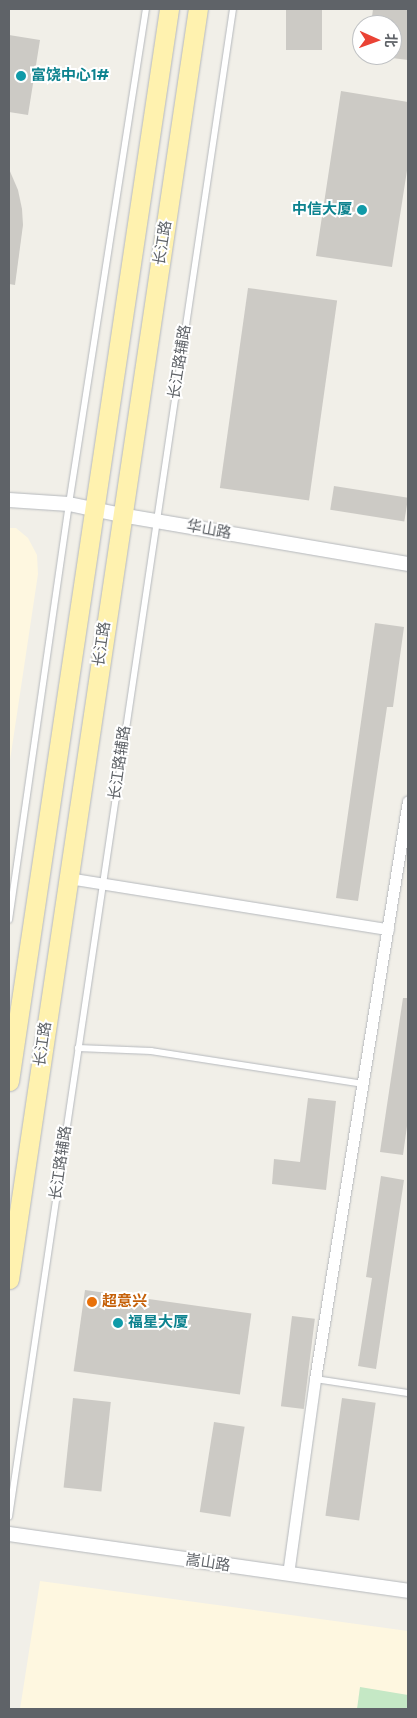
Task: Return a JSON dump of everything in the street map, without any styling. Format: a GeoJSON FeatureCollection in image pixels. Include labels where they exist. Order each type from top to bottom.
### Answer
{"type":"FeatureCollection","features":[{"type":"Feature","properties":{"kind":"main road","name":"长江路"},"geometry":{"type":"LineString","coordinates":[[9,1081],[169,9]]}},
{"type":"Feature","properties":{"kind":"main road","name":"长江路"},"geometry":{"type":"LineString","coordinates":[[9,1279],[121,515],[198,9]]}},
{"type":"Feature","properties":{"kind":"street","name":"华山路"},"geometry":{"type":"LineString","coordinates":[[9,500],[69,504],[94,508],[121,515],[408,564]]}},
{"type":"Feature","properties":{"kind":"street"},"geometry":{"type":"LineString","coordinates":[[288,1574],[315,1379],[408,801]]}},
{"type":"Feature","properties":{"kind":"street"},"geometry":{"type":"LineString","coordinates":[[68,878],[388,928]]}},
{"type":"Feature","properties":{"kind":"street","name":"嵩山路"},"geometry":{"type":"LineString","coordinates":[[9,1534],[408,1591]]}},
{"type":"Feature","properties":{"kind":"lane"},"geometry":{"type":"LineString","coordinates":[[9,920],[69,504],[146,9]]}},
{"type":"Feature","properties":{"kind":"lane","name":"长江路辅路"},"geometry":{"type":"LineString","coordinates":[[9,1517],[233,9]]}},
{"type":"Feature","properties":{"kind":"lane"},"geometry":{"type":"LineString","coordinates":[[78,1048],[151,1052],[363,1084]]}},
{"type":"Feature","properties":{"kind":"lane"},"geometry":{"type":"LineString","coordinates":[[315,1379],[408,1393]]}},
{"type":"Feature","properties":{"kind":"shaded area"},"geometry":{"type":"Polygon","coordinates":[[[9,528],[16,528],[28,538],[37,555],[38,574],[9,767],[9,528]]]}},
{"type":"Feature","properties":{"kind":"shaded area"},"geometry":{"type":"Polygon","coordinates":[[[40,1581],[408,1631],[408,1709],[20,1709],[40,1581]]]}},
{"type":"Feature","properties":{"kind":"green space"},"geometry":{"type":"Polygon","coordinates":[[[360,1687],[408,1695],[408,1709],[357,1709],[360,1687]]]}},
{"type":"Feature","properties":{"kind":"building"},"geometry":{"type":"Polygon","coordinates":[[[286,9],[322,9],[322,50],[286,50],[286,9]]]}},
{"type":"Feature","properties":{"kind":"building"},"geometry":{"type":"Polygon","coordinates":[[[373,9],[408,9],[408,60],[402,59],[402,15],[372,15],[373,9]]]}},
{"type":"Feature","properties":{"kind":"building","name":"富饶中心1#"},"geometry":{"type":"Polygon","coordinates":[[[9,35],[40,40],[28,115],[9,112],[9,35]]]}},
{"type":"Feature","properties":{"kind":"building","name":"中信大厦"},"geometry":{"type":"Polygon","coordinates":[[[341,91],[408,102],[408,164],[392,267],[316,256],[341,91]]]}},
{"type":"Feature","properties":{"kind":"building"},"geometry":{"type":"Polygon","coordinates":[[[9,169],[18,190],[23,225],[15,285],[9,284],[9,169]]]}},
{"type":"Feature","properties":{"kind":"building"},"geometry":{"type":"Polygon","coordinates":[[[248,288],[337,301],[309,501],[220,488],[248,288]]]}},
{"type":"Feature","properties":{"kind":"building"},"geometry":{"type":"Polygon","coordinates":[[[334,486],[408,498],[404,521],[330,510],[334,486]]]}},
{"type":"Feature","properties":{"kind":"building"},"geometry":{"type":"Polygon","coordinates":[[[375,623],[404,627],[393,707],[387,707],[358,901],[336,898],[375,623]]]}},
{"type":"Feature","properties":{"kind":"building"},"geometry":{"type":"Polygon","coordinates":[[[403,998],[408,998],[408,1119],[403,1155],[380,1152],[403,998]]]}},
{"type":"Feature","properties":{"kind":"building"},"geometry":{"type":"Polygon","coordinates":[[[308,1098],[336,1101],[326,1190],[272,1184],[274,1159],[300,1162],[308,1098]]]}},
{"type":"Feature","properties":{"kind":"building"},"geometry":{"type":"Polygon","coordinates":[[[381,1176],[404,1180],[376,1369],[358,1366],[372,1278],[366,1277],[381,1176]]]}},
{"type":"Feature","properties":{"kind":"building"},"geometry":{"type":"Polygon","coordinates":[[[85,1290],[251,1313],[240,1395],[74,1371],[85,1290]]]}},
{"type":"Feature","properties":{"kind":"building"},"geometry":{"type":"Polygon","coordinates":[[[292,1316],[315,1319],[304,1409],[281,1406],[292,1316]]]}},
{"type":"Feature","properties":{"kind":"building"},"geometry":{"type":"Polygon","coordinates":[[[73,1398],[111,1402],[101,1491],[64,1488],[73,1398]]]}},
{"type":"Feature","properties":{"kind":"building"},"geometry":{"type":"Polygon","coordinates":[[[342,1398],[376,1403],[359,1521],[325,1516],[342,1398]]]}},
{"type":"Feature","properties":{"kind":"building"},"geometry":{"type":"Polygon","coordinates":[[[214,1422],[245,1427],[230,1517],[200,1512],[214,1422]]]}},
{"type":"Feature","properties":{"kind":"place","name":"富饶中心1#"},"geometry":{"type":"Point","coordinates":[21,76]}},
{"type":"Feature","properties":{"kind":"place","name":"中信大厦"},"geometry":{"type":"Point","coordinates":[362,210]}},
{"type":"Feature","properties":{"kind":"place","name":"超意兴"},"geometry":{"type":"Point","coordinates":[92,1302]}},
{"type":"Feature","properties":{"kind":"place","name":"福星大厦"},"geometry":{"type":"Point","coordinates":[118,1323]}}]}
